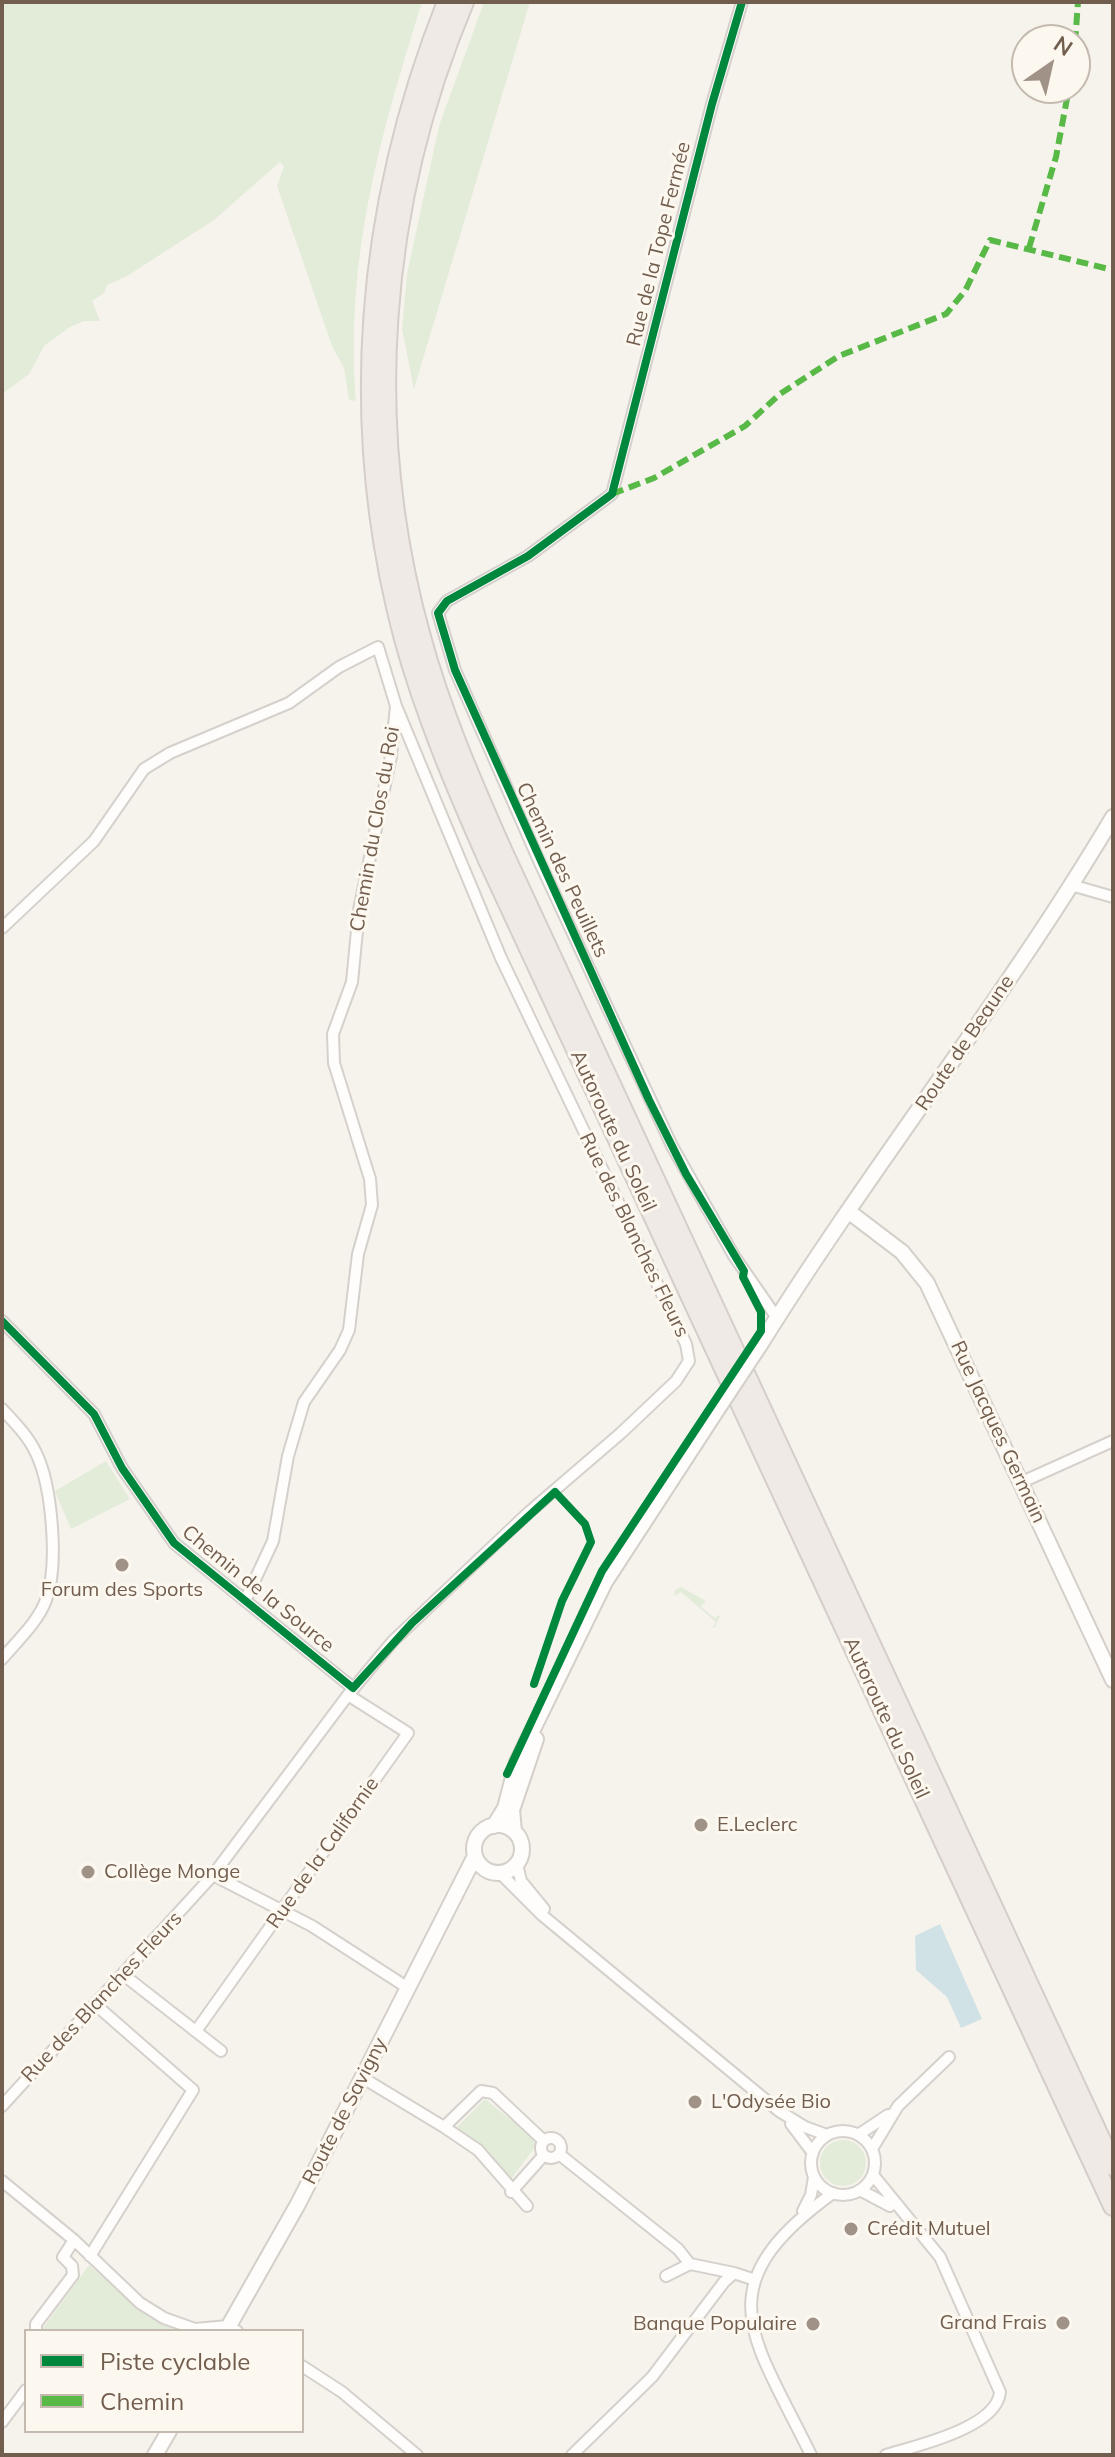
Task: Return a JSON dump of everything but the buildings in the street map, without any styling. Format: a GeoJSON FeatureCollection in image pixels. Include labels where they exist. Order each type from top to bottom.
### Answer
{"type":"FeatureCollection","features":[{"type":"Feature","properties":{"kind":"highway","name":"Autoroute du Soleil"},"geometry":{"type":"LineString","coordinates":[[447,2],[420,75],[394,167],[379,242],[371,328],[370,413],[376,498],[389,572],[413,667],[442,750],[494,874],[1113,2206]]}},
{"type":"Feature","properties":{"kind":"highway","name":"Autoroute du Soleil"},"geometry":{"type":"LineString","coordinates":[[464,2],[429,98],[414,152],[398,226],[389,302],[385,385],[389,469],[404,569],[421,638],[457,744],[498,841],[1113,2166]]}},
{"type":"Feature","properties":{"kind":"highway"},"geometry":{"type":"LineString","coordinates":[[1013,1950],[1035,1977],[1113,2140]]}},
{"type":"Feature","properties":{"kind":"main road","name":"Route de Beaune"},"geometry":{"type":"LineString","coordinates":[[777,1318],[968,1041],[1113,817]]}},
{"type":"Feature","properties":{"kind":"main road","name":"Rue Jacques Germain"},"geometry":{"type":"LineString","coordinates":[[848,1211],[902,1252],[921,1273],[1113,1680]]}},
{"type":"Feature","properties":{"kind":"main road"},"geometry":{"type":"LineString","coordinates":[[494,1872],[475,1856],[476,1838],[494,1826],[505,1808],[513,1778],[543,1712],[618,1560],[777,1318]]}},
{"type":"Feature","properties":{"kind":"main road"},"geometry":{"type":"LineString","coordinates":[[460,1888],[517,1864],[521,1847],[514,1831],[513,1778]]}},
{"type":"Feature","properties":{"kind":"main road"},"geometry":{"type":"LineString","coordinates":[[494,1826],[514,1831]]}},
{"type":"Feature","properties":{"kind":"main road","name":"Route de Savigny"},"geometry":{"type":"LineString","coordinates":[[230,2329],[298,2204],[475,1856]]}},
{"type":"Feature","properties":{"kind":"main road"},"geometry":{"type":"LineString","coordinates":[[155,2455],[168,2433]]}},
{"type":"Feature","properties":{"kind":"street","name":"Rue de la Tope Fermée"},"geometry":{"type":"LineString","coordinates":[[612,494],[712,104],[742,2]]}},
{"type":"Feature","properties":{"kind":"street","name":"Chemin des Peuillets"},"geometry":{"type":"LineString","coordinates":[[612,494],[528,556],[443,604],[439,617],[466,695],[649,1100],[686,1174],[744,1271],[777,1318]]}},
{"type":"Feature","properties":{"kind":"street","name":"Chemin du Clos du Roi"},"geometry":{"type":"LineString","coordinates":[[2,928],[94,841],[144,769],[170,753],[289,703],[339,667],[378,647],[396,706],[385,796],[359,910],[352,982],[335,1026],[332,1044],[334,1063],[370,1179],[372,1205],[358,1254],[349,1330],[340,1350],[304,1402],[288,1456],[273,1541],[245,1601]]}},
{"type":"Feature","properties":{"kind":"street","name":"Rue des Blanches Fleurs"},"geometry":{"type":"LineString","coordinates":[[2,2106],[125,1976],[213,1875],[350,1692],[393,1641],[475,1561],[676,1381],[687,1366],[689,1356],[501,958],[396,706]]}},
{"type":"Feature","properties":{"kind":"street"},"geometry":{"type":"LineString","coordinates":[[1071,885],[1113,897]]}},
{"type":"Feature","properties":{"kind":"street","name":"Chemin de la Source"},"geometry":{"type":"LineString","coordinates":[[2,1321],[88,1406],[104,1442],[174,1543],[350,1692]]}},
{"type":"Feature","properties":{"kind":"street"},"geometry":{"type":"LineString","coordinates":[[2,1409],[29,1441],[49,1474],[52,1563],[49,1589],[41,1611],[2,1659]]}},
{"type":"Feature","properties":{"kind":"street"},"geometry":{"type":"LineString","coordinates":[[1022,1482],[1113,1441]]}},
{"type":"Feature","properties":{"kind":"street","name":"Rue de la Californie"},"geometry":{"type":"LineString","coordinates":[[196,2031],[408,1733],[350,1692]]}},
{"type":"Feature","properties":{"kind":"street"},"geometry":{"type":"LineString","coordinates":[[517,1864],[521,1881],[552,1921]]}},
{"type":"Feature","properties":{"kind":"street"},"geometry":{"type":"LineString","coordinates":[[494,1872],[779,2111],[805,2127],[827,2135],[843,2131],[858,2135],[872,2149]]}},
{"type":"Feature","properties":{"kind":"street"},"geometry":{"type":"LineString","coordinates":[[213,1875],[282,1911],[408,1988]]}},
{"type":"Feature","properties":{"kind":"street"},"geometry":{"type":"LineString","coordinates":[[125,1976],[221,2051]]}},
{"type":"Feature","properties":{"kind":"street"},"geometry":{"type":"LineString","coordinates":[[90,2256],[193,2090],[97,2006]]}},
{"type":"Feature","properties":{"kind":"street"},"geometry":{"type":"LineString","coordinates":[[858,2135],[893,2112],[949,2057]]}},
{"type":"Feature","properties":{"kind":"street"},"geometry":{"type":"LineString","coordinates":[[363,2078],[478,2150],[511,2192],[527,2206]]}},
{"type":"Feature","properties":{"kind":"street"},"geometry":{"type":"LineString","coordinates":[[444,2127],[481,2091],[493,2093],[544,2141],[556,2140],[561,2148],[559,2154],[551,2158],[544,2155],[541,2147],[544,2141]]}},
{"type":"Feature","properties":{"kind":"street"},"geometry":{"type":"LineString","coordinates":[[779,2111],[813,2153],[811,2195],[799,2218],[752,2279],[748,2309],[758,2346],[811,2455]]}},
{"type":"Feature","properties":{"kind":"street"},"geometry":{"type":"LineString","coordinates":[[886,2455],[956,2432],[984,2418],[993,2411],[1000,2396],[999,2384],[947,2270],[924,2236],[873,2175],[872,2149],[893,2112]]}},
{"type":"Feature","properties":{"kind":"street"},"geometry":{"type":"LineString","coordinates":[[813,2153],[827,2135]]}},
{"type":"Feature","properties":{"kind":"street"},"geometry":{"type":"LineString","coordinates":[[559,2154],[678,2249],[690,2264]]}},
{"type":"Feature","properties":{"kind":"street"},"geometry":{"type":"LineString","coordinates":[[511,2192],[544,2155]]}},
{"type":"Feature","properties":{"kind":"street"},"geometry":{"type":"LineString","coordinates":[[814,2175],[833,2193]]}},
{"type":"Feature","properties":{"kind":"street"},"geometry":{"type":"LineString","coordinates":[[860,2190],[873,2175]]}},
{"type":"Feature","properties":{"kind":"street"},"geometry":{"type":"LineString","coordinates":[[2,2181],[74,2240],[120,2286],[164,2318],[196,2329]]}},
{"type":"Feature","properties":{"kind":"street"},"geometry":{"type":"LineString","coordinates":[[799,2218],[833,2193],[860,2190],[905,2216]]}},
{"type":"Feature","properties":{"kind":"street"},"geometry":{"type":"LineString","coordinates":[[36,2329],[36,2324],[73,2275],[72,2266],[63,2257],[74,2240]]}},
{"type":"Feature","properties":{"kind":"street"},"geometry":{"type":"LineString","coordinates":[[666,2276],[690,2264],[752,2279]]}},
{"type":"Feature","properties":{"kind":"street"},"geometry":{"type":"LineString","coordinates":[[572,2455],[652,2377],[734,2273]]}},
{"type":"Feature","properties":{"kind":"street"},"geometry":{"type":"LineString","coordinates":[[304,2367],[342,2392],[417,2455]]}},
{"type":"Feature","properties":{"kind":"street"},"geometry":{"type":"LineString","coordinates":[[2,2422],[24,2393]]}},
{"type":"Feature","properties":{"kind":"green space"},"geometry":{"type":"Polygon","coordinates":[[[2,2],[422,2],[392,101],[369,198],[356,297],[356,401],[349,400],[344,368],[332,346],[277,186],[284,166],[280,162],[214,220],[127,276],[107,285],[104,293],[92,301],[100,321],[84,321],[70,327],[44,346],[29,374],[2,394],[2,2]]]}},
{"type":"Feature","properties":{"kind":"green space"},"geometry":{"type":"Polygon","coordinates":[[[484,2],[530,2],[414,389],[402,329],[407,274],[439,126],[484,2]]]}},
{"type":"Feature","properties":{"kind":"green space"},"geometry":{"type":"Polygon","coordinates":[[[106,1461],[130,1499],[71,1529],[55,1491],[106,1461]]]}},
{"type":"Feature","properties":{"kind":"green space"},"geometry":{"type":"Polygon","coordinates":[[[681,1587],[706,1601],[701,1607],[715,1618],[721,1614],[715,1627],[712,1628],[716,1622],[681,1592],[674,1596],[675,1590],[681,1587]]]}},
{"type":"Feature","properties":{"kind":"green space"},"geometry":{"type":"Polygon","coordinates":[[[485,2099],[531,2136],[536,2146],[508,2183],[455,2129],[485,2099]]]}},
{"type":"Feature","properties":{"kind":"green space"},"geometry":{"type":"Polygon","coordinates":[[[843,2140],[859,2147],[866,2163],[859,2179],[843,2186],[827,2179],[820,2163],[827,2147],[843,2140]]]}},
{"type":"Feature","properties":{"kind":"green space"},"geometry":{"type":"Polygon","coordinates":[[[89,2265],[140,2311],[174,2329],[42,2329],[89,2265]]]}},
{"type":"Feature","properties":{"kind":"shaded area"},"geometry":{"type":"Polygon","coordinates":[[[940,1924],[982,2019],[961,2028],[947,1997],[916,1970],[915,1936],[940,1924]]]}},
{"type":"Feature","properties":{"kind":"marked path"},"geometry":{"type":"LineString","coordinates":[[1076,24],[1078,2]]}},
{"type":"Feature","properties":{"kind":"marked path"},"geometry":{"type":"LineString","coordinates":[[1029,248],[1056,157],[1066,104]]}},
{"type":"Feature","properties":{"kind":"marked path"},"geometry":{"type":"LineString","coordinates":[[612,494],[654,478],[745,426],[780,394],[839,356],[946,314],[965,291],[990,240],[1113,270]]}},
{"type":"Feature","properties":{"kind":"cycle path"},"geometry":{"type":"LineString","coordinates":[[507,1774],[602,1571],[761,1331],[761,1312],[743,1277],[744,1271],[686,1174],[649,1100],[455,670],[438,613],[447,601],[528,556],[612,494],[712,104],[742,2]]}},
{"type":"Feature","properties":{"kind":"cycle path"},"geometry":{"type":"LineString","coordinates":[[2,1321],[94,1414],[122,1468],[174,1543],[353,1688],[412,1623],[555,1492],[585,1524],[591,1542],[562,1601],[534,1684]]}},
{"type":"Feature","properties":{"kind":"place","name":"Forum des Sports"},"geometry":{"type":"Point","coordinates":[122,1565]}},
{"type":"Feature","properties":{"kind":"place","name":"E.Leclerc"},"geometry":{"type":"Point","coordinates":[701,1825]}},
{"type":"Feature","properties":{"kind":"place","name":"Collège Monge"},"geometry":{"type":"Point","coordinates":[88,1872]}},
{"type":"Feature","properties":{"kind":"place","name":"L'Odysée Bio"},"geometry":{"type":"Point","coordinates":[695,2102]}},
{"type":"Feature","properties":{"kind":"place","name":"Crédit Mutuel"},"geometry":{"type":"Point","coordinates":[851,2229]}},
{"type":"Feature","properties":{"kind":"place","name":"Grand Frais"},"geometry":{"type":"Point","coordinates":[1063,2323]}},
{"type":"Feature","properties":{"kind":"place","name":"Banque Populaire"},"geometry":{"type":"Point","coordinates":[813,2324]}}]}
